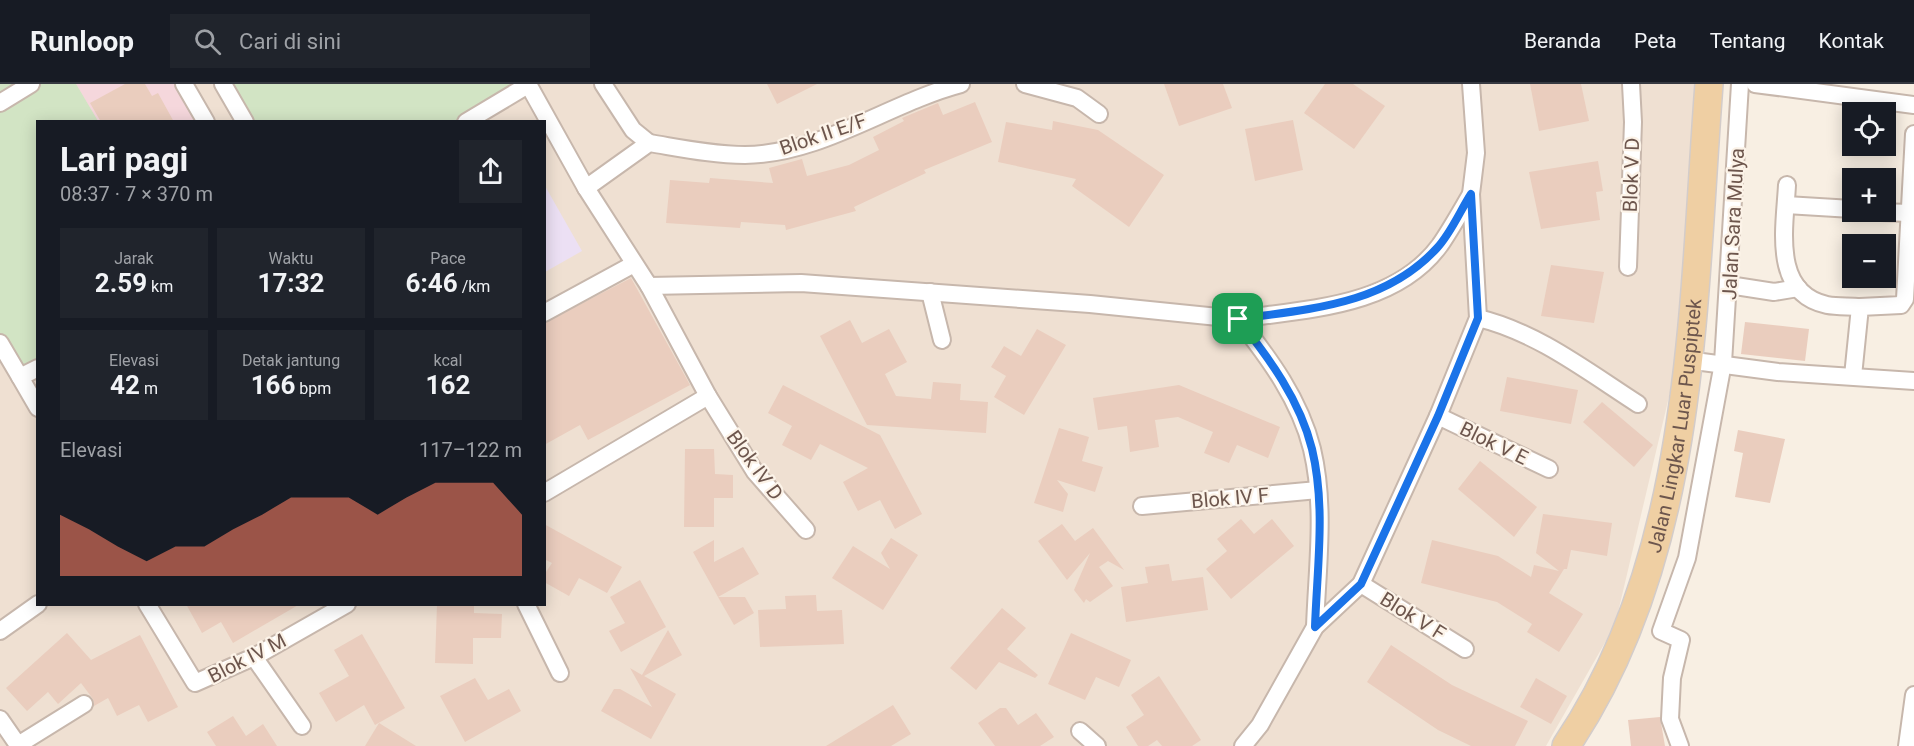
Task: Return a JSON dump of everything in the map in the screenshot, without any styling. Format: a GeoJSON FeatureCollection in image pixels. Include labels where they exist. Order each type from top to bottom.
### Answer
{"type":"FeatureCollection","features":[{"type":"Feature","properties":{"kind":"main road","name":"Jalan Lingkar Luar Puspiptek"},"geometry":{"type":"LineString","coordinates":[[1566,746],[1590,711],[1624,638],[1654,554],[1673,469],[1687,360],[1709,84]]}},
{"type":"Feature","properties":{"kind":"street"},"geometry":{"type":"LineString","coordinates":[[0,103],[31,84]]}},
{"type":"Feature","properties":{"kind":"street"},"geometry":{"type":"LineString","coordinates":[[184,84],[205,120]]}},
{"type":"Feature","properties":{"kind":"street"},"geometry":{"type":"LineString","coordinates":[[223,84],[244,120]]}},
{"type":"Feature","properties":{"kind":"street"},"geometry":{"type":"LineString","coordinates":[[586,188],[649,143],[633,130],[603,84]]}},
{"type":"Feature","properties":{"kind":"street","name":"Blok II E/F"},"geometry":{"type":"LineString","coordinates":[[649,143],[744,155],[772,152],[805,144],[934,91],[961,84]]}},
{"type":"Feature","properties":{"kind":"street"},"geometry":{"type":"LineString","coordinates":[[1024,84],[1077,98],[1099,114]]}},
{"type":"Feature","properties":{"kind":"street"},"geometry":{"type":"LineString","coordinates":[[1243,746],[1260,725],[1315,627],[1361,584],[1438,416],[1478,318],[1471,194],[1476,153],[1471,84]]}},
{"type":"Feature","properties":{"kind":"street","name":"Blok V D"},"geometry":{"type":"LineString","coordinates":[[1628,267],[1633,122],[1631,84]]}},
{"type":"Feature","properties":{"kind":"street","name":"Jalan Sara Mulya"},"geometry":{"type":"LineString","coordinates":[[1680,746],[1671,719],[1672,678],[1681,640],[1662,631],[1687,558],[1723,363],[1730,285],[1740,84]]}},
{"type":"Feature","properties":{"kind":"street"},"geometry":{"type":"LineString","coordinates":[[1755,84],[1914,105]]}},
{"type":"Feature","properties":{"kind":"street"},"geometry":{"type":"LineString","coordinates":[[469,120],[528,85]]}},
{"type":"Feature","properties":{"kind":"street","name":"Blok IV D"},"geometry":{"type":"LineString","coordinates":[[528,85],[586,188],[649,286],[708,396],[755,472],[806,530]]}},
{"type":"Feature","properties":{"kind":"street"},"geometry":{"type":"LineString","coordinates":[[1787,185],[1784,252],[1790,280],[1804,294],[1825,304],[1860,307],[1901,305],[1905,299],[1914,134]]}},
{"type":"Feature","properties":{"kind":"street"},"geometry":{"type":"LineString","coordinates":[[649,286],[801,283],[1238,319],[1347,301],[1393,285],[1416,270],[1439,246],[1471,194]]}},
{"type":"Feature","properties":{"kind":"street"},"geometry":{"type":"LineString","coordinates":[[1786,205],[1842,209]]}},
{"type":"Feature","properties":{"kind":"street"},"geometry":{"type":"LineString","coordinates":[[1896,213],[1909,213]]}},
{"type":"Feature","properties":{"kind":"street"},"geometry":{"type":"LineString","coordinates":[[546,312],[634,264]]}},
{"type":"Feature","properties":{"kind":"street"},"geometry":{"type":"LineString","coordinates":[[1730,285],[1774,292],[1798,288]]}},
{"type":"Feature","properties":{"kind":"street"},"geometry":{"type":"LineString","coordinates":[[930,292],[942,340]]}},
{"type":"Feature","properties":{"kind":"street"},"geometry":{"type":"LineString","coordinates":[[1853,376],[1860,307]]}},
{"type":"Feature","properties":{"kind":"street"},"geometry":{"type":"LineString","coordinates":[[1478,318],[1493,322],[1552,349],[1638,404]]}},
{"type":"Feature","properties":{"kind":"street"},"geometry":{"type":"LineString","coordinates":[[1238,319],[1268,356],[1291,398],[1312,449],[1318,490],[1315,627]]}},
{"type":"Feature","properties":{"kind":"street"},"geometry":{"type":"LineString","coordinates":[[0,343],[36,405]]}},
{"type":"Feature","properties":{"kind":"street"},"geometry":{"type":"LineString","coordinates":[[1687,360],[1778,372],[1914,381]]}},
{"type":"Feature","properties":{"kind":"street"},"geometry":{"type":"LineString","coordinates":[[20,377],[36,369]]}},
{"type":"Feature","properties":{"kind":"street"},"geometry":{"type":"LineString","coordinates":[[546,491],[708,396]]}},
{"type":"Feature","properties":{"kind":"street","name":"Blok V E"},"geometry":{"type":"LineString","coordinates":[[1438,416],[1549,470]]}},
{"type":"Feature","properties":{"kind":"street","name":"Blok IV F"},"geometry":{"type":"LineString","coordinates":[[1142,506],[1318,490]]}},
{"type":"Feature","properties":{"kind":"street","name":"Blok V F"},"geometry":{"type":"LineString","coordinates":[[1361,584],[1465,649]]}},
{"type":"Feature","properties":{"kind":"street"},"geometry":{"type":"LineString","coordinates":[[0,631],[36,605]]}},
{"type":"Feature","properties":{"kind":"street","name":"Blok IV M"},"geometry":{"type":"LineString","coordinates":[[148,606],[195,682],[254,657],[343,606]]}},
{"type":"Feature","properties":{"kind":"street"},"geometry":{"type":"LineString","coordinates":[[527,606],[560,673]]}},
{"type":"Feature","properties":{"kind":"street"},"geometry":{"type":"LineString","coordinates":[[254,657],[302,726]]}},
{"type":"Feature","properties":{"kind":"street"},"geometry":{"type":"LineString","coordinates":[[1907,746],[1914,695]]}},
{"type":"Feature","properties":{"kind":"street"},"geometry":{"type":"LineString","coordinates":[[0,719],[18,745],[84,704]]}},
{"type":"Feature","properties":{"kind":"street"},"geometry":{"type":"LineString","coordinates":[[1080,731],[1097,746]]}},
{"type":"Feature","properties":{"kind":"shaded area"},"geometry":{"type":"Polygon","coordinates":[[[0,84],[1699,84],[1676,367],[1615,625],[1546,746],[0,746],[0,84]]]}},
{"type":"Feature","properties":{"kind":"shaded area"},"geometry":{"type":"Polygon","coordinates":[[[76,84],[181,84],[203,120],[97,120],[76,84]]]}},
{"type":"Feature","properties":{"kind":"shaded area"},"geometry":{"type":"Polygon","coordinates":[[[546,188],[582,251],[546,271],[546,188]]]}},
{"type":"Feature","properties":{"kind":"green space"},"geometry":{"type":"Polygon","coordinates":[[[0,84],[76,84],[97,120],[36,120],[36,368],[19,377],[0,343],[0,84]]]}},
{"type":"Feature","properties":{"kind":"green space"},"geometry":{"type":"Polygon","coordinates":[[[233,84],[519,85],[456,120],[253,120],[233,84]]]}},
{"type":"Feature","properties":{"kind":"building"},"geometry":{"type":"Polygon","coordinates":[[[125,84],[145,84],[152,96],[158,93],[173,120],[100,120],[90,103],[125,84]]]}},
{"type":"Feature","properties":{"kind":"building"},"geometry":{"type":"Polygon","coordinates":[[[767,84],[817,84],[777,104],[767,84]]]}},
{"type":"Feature","properties":{"kind":"building"},"geometry":{"type":"Polygon","coordinates":[[[1164,84],[1223,84],[1232,108],[1179,126],[1164,84]]]}},
{"type":"Feature","properties":{"kind":"building"},"geometry":{"type":"Polygon","coordinates":[[[1325,84],[1353,84],[1385,106],[1354,149],[1304,113],[1325,84]]]}},
{"type":"Feature","properties":{"kind":"building"},"geometry":{"type":"Polygon","coordinates":[[[1530,84],[1581,84],[1589,121],[1539,131],[1530,84]]]}},
{"type":"Feature","properties":{"kind":"building"},"geometry":{"type":"Polygon","coordinates":[[[975,102],[992,142],[924,170],[926,173],[854,207],[856,211],[786,230],[785,225],[741,222],[740,228],[666,223],[670,180],[709,183],[710,178],[773,183],[769,168],[802,159],[807,176],[849,165],[879,150],[873,137],[904,121],[902,118],[938,103],[943,115],[975,102]]]}},
{"type":"Feature","properties":{"kind":"building"},"geometry":{"type":"Polygon","coordinates":[[[1293,120],[1303,170],[1255,181],[1245,129],[1293,120]]]}},
{"type":"Feature","properties":{"kind":"building"},"geometry":{"type":"Polygon","coordinates":[[[1053,121],[1098,130],[1164,175],[1129,227],[1072,186],[1076,179],[998,162],[1006,122],[1052,130],[1053,121]]]}},
{"type":"Feature","properties":{"kind":"building"},"geometry":{"type":"Polygon","coordinates":[[[1598,161],[1603,191],[1596,192],[1600,220],[1541,229],[1529,172],[1598,161]]]}},
{"type":"Feature","properties":{"kind":"building"},"geometry":{"type":"Polygon","coordinates":[[[1551,265],[1604,272],[1594,323],[1541,316],[1551,265]]]}},
{"type":"Feature","properties":{"kind":"building"},"geometry":{"type":"Polygon","coordinates":[[[631,278],[690,385],[588,440],[580,425],[546,444],[546,322],[631,278]]]}},
{"type":"Feature","properties":{"kind":"building"},"geometry":{"type":"Polygon","coordinates":[[[850,320],[862,343],[889,329],[907,362],[885,374],[896,396],[931,399],[933,382],[961,384],[960,400],[988,402],[986,433],[867,425],[820,336],[850,320]]]}},
{"type":"Feature","properties":{"kind":"building"},"geometry":{"type":"Polygon","coordinates":[[[1745,322],[1809,329],[1805,361],[1741,354],[1745,322]]]}},
{"type":"Feature","properties":{"kind":"building"},"geometry":{"type":"Polygon","coordinates":[[[1037,329],[1066,345],[1024,415],[994,397],[1006,376],[991,367],[1004,346],[1021,356],[1037,329]]]}},
{"type":"Feature","properties":{"kind":"building"},"geometry":{"type":"Polygon","coordinates":[[[1507,377],[1578,390],[1571,424],[1500,411],[1507,377]]]}},
{"type":"Feature","properties":{"kind":"building"},"geometry":{"type":"Polygon","coordinates":[[[783,385],[880,435],[922,514],[895,529],[880,500],[858,511],[843,482],[868,468],[820,444],[811,460],[782,445],[792,426],[768,413],[783,385]]]}},
{"type":"Feature","properties":{"kind":"building"},"geometry":{"type":"Polygon","coordinates":[[[1179,385],[1280,427],[1268,458],[1237,445],[1229,463],[1204,453],[1213,432],[1178,417],[1155,420],[1159,447],[1130,452],[1127,426],[1098,430],[1093,398],[1179,385]]]}},
{"type":"Feature","properties":{"kind":"building"},"geometry":{"type":"Polygon","coordinates":[[[1602,402],[1653,445],[1634,467],[1583,422],[1602,402]]]}},
{"type":"Feature","properties":{"kind":"building"},"geometry":{"type":"Polygon","coordinates":[[[1059,428],[1089,437],[1082,461],[1103,467],[1095,492],[1057,480],[1068,494],[1063,512],[1034,503],[1059,428]]]}},
{"type":"Feature","properties":{"kind":"building"},"geometry":{"type":"Polygon","coordinates":[[[1738,430],[1785,439],[1770,503],[1735,497],[1743,453],[1734,451],[1738,430]]]}},
{"type":"Feature","properties":{"kind":"building"},"geometry":{"type":"Polygon","coordinates":[[[685,449],[714,449],[715,474],[733,475],[733,498],[714,498],[714,527],[684,527],[685,449]]]}},
{"type":"Feature","properties":{"kind":"building"},"geometry":{"type":"Polygon","coordinates":[[[1480,461],[1537,507],[1514,537],[1458,489],[1480,461]]]}},
{"type":"Feature","properties":{"kind":"building"},"geometry":{"type":"Polygon","coordinates":[[[1543,514],[1612,523],[1607,556],[1571,550],[1567,569],[1564,569],[1549,593],[1583,614],[1559,652],[1527,632],[1532,624],[1497,602],[1421,583],[1432,540],[1498,556],[1531,577],[1534,565],[1559,571],[1536,553],[1543,514]]]}},
{"type":"Feature","properties":{"kind":"building"},"geometry":{"type":"Polygon","coordinates":[[[1241,519],[1254,534],[1272,519],[1294,546],[1231,599],[1206,569],[1227,551],[1217,539],[1241,519]]]}},
{"type":"Feature","properties":{"kind":"building"},"geometry":{"type":"Polygon","coordinates":[[[1062,524],[1075,541],[1093,528],[1124,570],[1108,561],[1099,567],[1113,586],[1090,602],[1086,599],[1084,603],[1074,590],[1090,553],[1067,580],[1038,541],[1062,524]]]}},
{"type":"Feature","properties":{"kind":"building"},"geometry":{"type":"Polygon","coordinates":[[[546,525],[622,567],[607,593],[579,578],[569,596],[546,583],[546,572],[552,563],[546,560],[546,525]]]}},
{"type":"Feature","properties":{"kind":"building"},"geometry":{"type":"Polygon","coordinates":[[[891,538],[918,555],[883,610],[832,578],[853,546],[890,569],[881,553],[891,538]]]}},
{"type":"Feature","properties":{"kind":"building"},"geometry":{"type":"Polygon","coordinates":[[[714,540],[714,562],[743,547],[759,574],[718,597],[693,552],[714,540]]]}},
{"type":"Feature","properties":{"kind":"building"},"geometry":{"type":"Polygon","coordinates":[[[1169,564],[1172,581],[1203,577],[1208,610],[1126,622],[1121,587],[1148,583],[1145,567],[1169,564]]]}},
{"type":"Feature","properties":{"kind":"building"},"geometry":{"type":"Polygon","coordinates":[[[640,580],[666,627],[621,652],[609,631],[625,623],[610,597],[640,580]]]}},
{"type":"Feature","properties":{"kind":"building"},"geometry":{"type":"Polygon","coordinates":[[[816,595],[817,611],[842,610],[844,644],[760,647],[758,610],[786,609],[785,596],[816,595]]]}},
{"type":"Feature","properties":{"kind":"building"},"geometry":{"type":"Polygon","coordinates":[[[718,597],[745,597],[754,613],[734,625],[718,597]]]}},
{"type":"Feature","properties":{"kind":"building"},"geometry":{"type":"Polygon","coordinates":[[[187,606],[297,606],[233,643],[221,622],[202,633],[187,606]]]}},
{"type":"Feature","properties":{"kind":"building"},"geometry":{"type":"Polygon","coordinates":[[[437,606],[474,606],[474,613],[502,614],[501,638],[473,638],[473,664],[435,663],[437,606]]]}},
{"type":"Feature","properties":{"kind":"building"},"geometry":{"type":"Polygon","coordinates":[[[1002,608],[1026,628],[1007,649],[1038,675],[1035,678],[999,662],[976,690],[950,668],[1002,608]]]}},
{"type":"Feature","properties":{"kind":"building"},"geometry":{"type":"Polygon","coordinates":[[[668,630],[682,655],[644,676],[676,694],[651,739],[601,711],[614,689],[620,689],[652,707],[630,668],[642,675],[668,630]]]}},
{"type":"Feature","properties":{"kind":"building"},"geometry":{"type":"Polygon","coordinates":[[[67,633],[91,660],[140,635],[178,707],[148,722],[139,705],[117,716],[108,698],[94,706],[93,699],[81,683],[58,704],[48,692],[27,711],[6,688],[67,633]]]}},
{"type":"Feature","properties":{"kind":"building"},"geometry":{"type":"Polygon","coordinates":[[[1071,633],[1131,660],[1119,687],[1096,677],[1085,700],[1048,684],[1071,633]]]}},
{"type":"Feature","properties":{"kind":"building"},"geometry":{"type":"Polygon","coordinates":[[[362,634],[405,708],[375,725],[364,705],[336,722],[319,693],[349,676],[334,650],[362,634]]]}},
{"type":"Feature","properties":{"kind":"building"},"geometry":{"type":"Polygon","coordinates":[[[1391,645],[1452,685],[1528,721],[1515,746],[1471,746],[1438,730],[1367,682],[1391,645]]]}},
{"type":"Feature","properties":{"kind":"building"},"geometry":{"type":"Polygon","coordinates":[[[1159,676],[1201,740],[1192,746],[1162,746],[1157,740],[1148,746],[1138,746],[1126,727],[1144,715],[1131,695],[1159,676]]]}},
{"type":"Feature","properties":{"kind":"building"},"geometry":{"type":"Polygon","coordinates":[[[475,678],[488,700],[509,689],[521,711],[465,742],[440,696],[475,678]]]}},
{"type":"Feature","properties":{"kind":"building"},"geometry":{"type":"Polygon","coordinates":[[[1536,678],[1567,696],[1551,724],[1520,707],[1536,678]]]}},
{"type":"Feature","properties":{"kind":"building"},"geometry":{"type":"Polygon","coordinates":[[[893,705],[911,734],[891,746],[826,746],[893,705]]]}},
{"type":"Feature","properties":{"kind":"building"},"geometry":{"type":"Polygon","coordinates":[[[1000,708],[1006,708],[1018,725],[1036,713],[1054,737],[1040,746],[995,746],[978,723],[1000,708]]]}},
{"type":"Feature","properties":{"kind":"building"},"geometry":{"type":"Polygon","coordinates":[[[233,716],[246,736],[263,724],[277,746],[216,746],[207,732],[233,716]]]}},
{"type":"Feature","properties":{"kind":"building"},"geometry":{"type":"Polygon","coordinates":[[[1660,717],[1665,746],[1631,746],[1628,720],[1660,717]]]}},
{"type":"Feature","properties":{"kind":"building"},"geometry":{"type":"Polygon","coordinates":[[[379,723],[416,746],[365,746],[379,723]]]}},
{"type":"Feature","properties":{"kind":"route"},"geometry":{"type":"LineString","coordinates":[[1471,194],[1478,318],[1438,416],[1361,584],[1315,627],[1319,526],[1318,490],[1312,449],[1282,379],[1268,356],[1238,319],[1311,309],[1372,294],[1393,285],[1416,270],[1439,246],[1471,194]]}}]}
